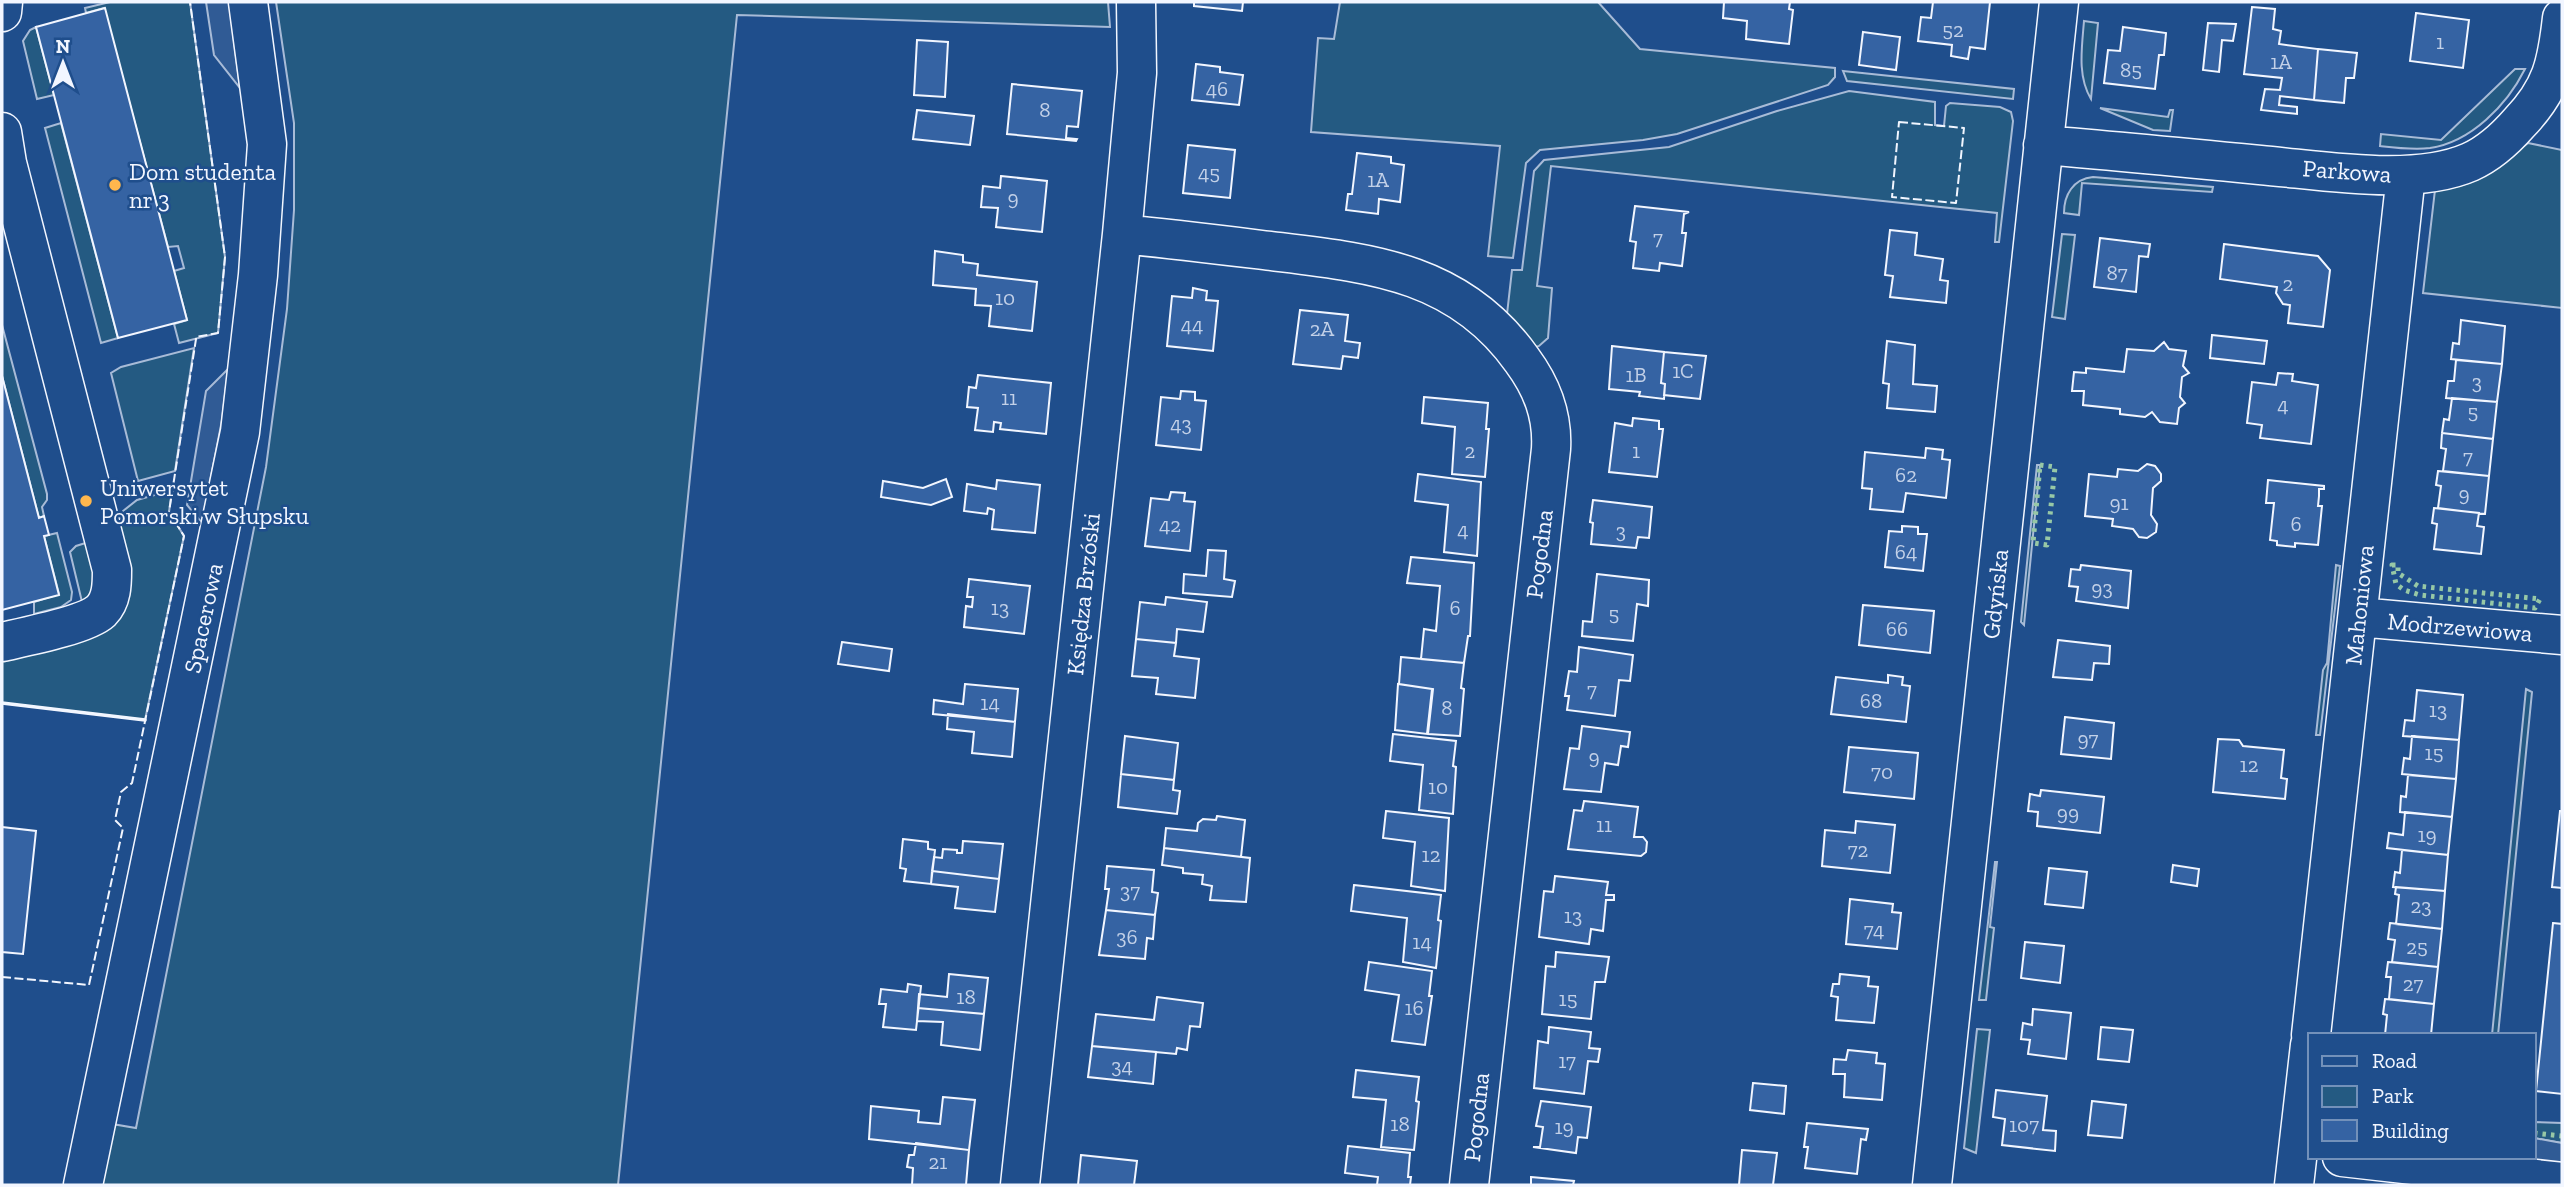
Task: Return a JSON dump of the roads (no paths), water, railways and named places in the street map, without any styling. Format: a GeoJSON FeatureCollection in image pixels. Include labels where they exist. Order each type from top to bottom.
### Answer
{"type":"FeatureCollection","features":[{"type":"Feature","properties":{"kind":"street"},"geometry":{"type":"LineString","coordinates":[[2,12],[3,2]]}},
{"type":"Feature","properties":{"kind":"street","name":"Spacerowa"},"geometry":{"type":"LineString","coordinates":[[83,1185],[240,432],[258,275],[267,144],[248,2]]}},
{"type":"Feature","properties":{"kind":"street","name":"Księdza Brzóski"},"geometry":{"type":"LineString","coordinates":[[1020,1185],[1122,234],[1137,73],[1136,2]]}},
{"type":"Feature","properties":{"kind":"street","name":"Gdyńska"},"geometry":{"type":"LineString","coordinates":[[1932,1185],[2059,2]]}},
{"type":"Feature","properties":{"kind":"street","name":"Parkowa"},"geometry":{"type":"LineString","coordinates":[[2043,145],[2326,171],[2406,175],[2448,170],[2491,150],[2509,134],[2541,97],[2554,71],[2562,18]]}},
{"type":"Feature","properties":{"kind":"street"},"geometry":{"type":"LineString","coordinates":[[2,132],[6,163],[113,570],[113,585],[101,611],[87,620],[2,642]]}},
{"type":"Feature","properties":{"kind":"street","name":"Mahoniowa"},"geometry":{"type":"LineString","coordinates":[[2311,1033],[2406,175]]}},
{"type":"Feature","properties":{"kind":"street","name":"Pogodna"},"geometry":{"type":"LineString","coordinates":[[1122,234],[1349,261],[1403,273],[1447,293],[1492,326],[1510,343],[1546,401],[1551,425],[1551,449],[1469,1185]]}},
{"type":"Feature","properties":{"kind":"street","name":"Modrzewiowa"},"geometry":{"type":"LineString","coordinates":[[2358,617],[2562,635]]}},
{"type":"Feature","properties":{"kind":"street"},"geometry":{"type":"LineString","coordinates":[[2301,1164],[2308,1071]]}},
{"type":"Feature","properties":{"kind":"street"},"geometry":{"type":"LineString","coordinates":[[2361,1159],[2562,1182]]}},
{"type":"Feature","properties":{"kind":"place","name":"Dom studenta nr 3"},"geometry":{"type":"Point","coordinates":[115,185]}},
{"type":"Feature","properties":{"kind":"place","name":"Uniwersytet Pomorski w Słupsku"},"geometry":{"type":"Point","coordinates":[86,501]}}]}
